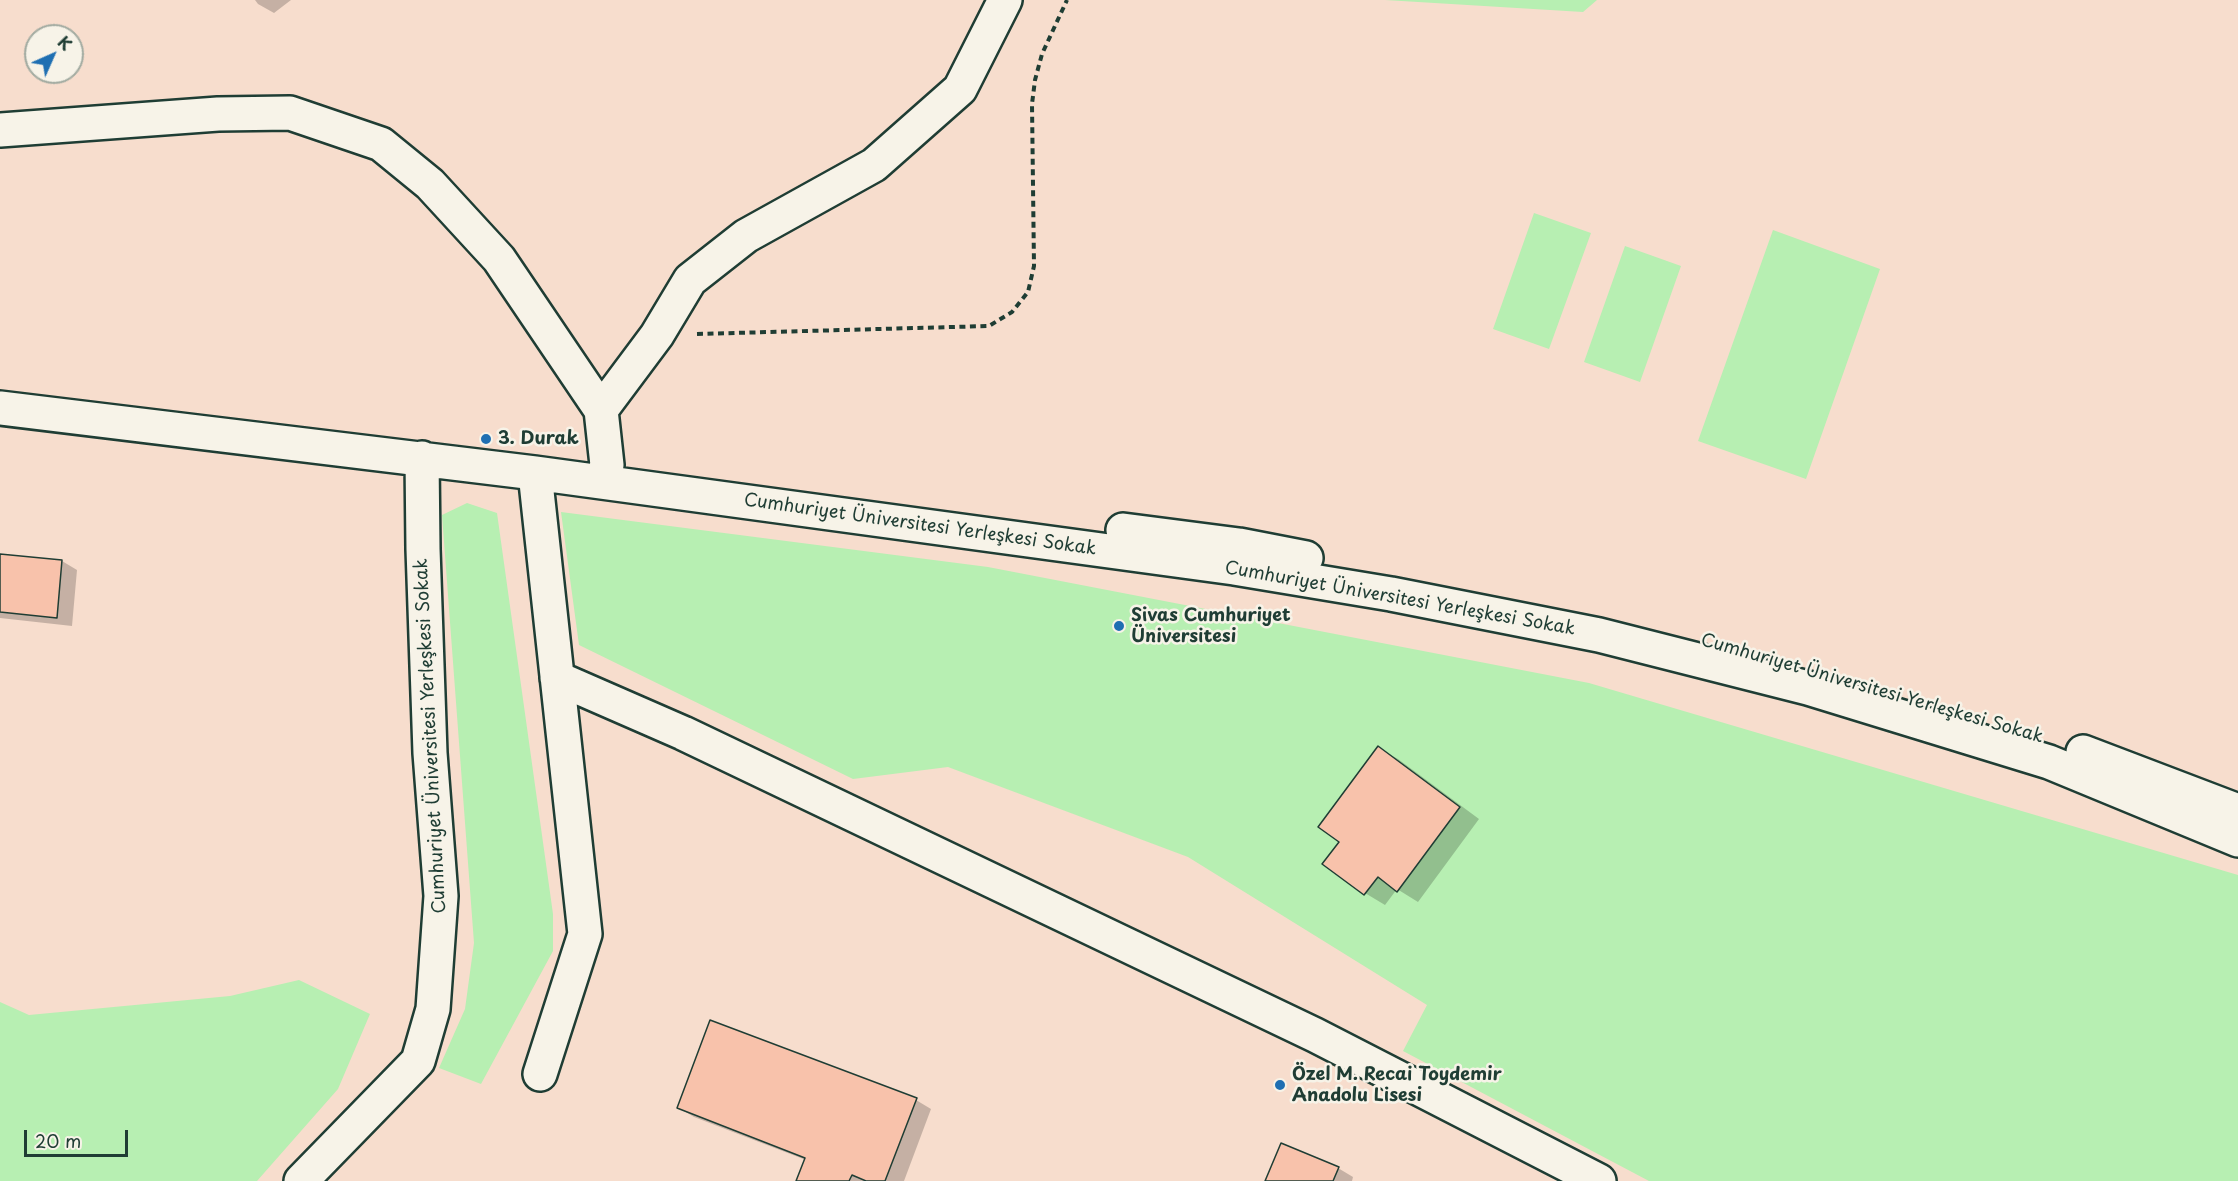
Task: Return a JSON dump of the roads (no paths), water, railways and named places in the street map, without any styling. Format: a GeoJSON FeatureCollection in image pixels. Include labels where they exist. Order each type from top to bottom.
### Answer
{"type":"FeatureCollection","features":[{"type":"Feature","properties":{"kind":"street"},"geometry":{"type":"LineString","coordinates":[[601,410],[657,335],[690,280],[746,236],[874,165],[960,89],[1005,0]]}},
{"type":"Feature","properties":{"kind":"street"},"geometry":{"type":"LineString","coordinates":[[0,130],[218,114],[290,114],[381,144],[430,184],[498,259],[601,410],[607,465]]}},
{"type":"Feature","properties":{"kind":"street","name":"Cumhuriyet Üniversitesi Yerleşkesi Sokak"},"geometry":{"type":"LineString","coordinates":[[0,390],[130,407],[339,427],[607,465],[1239,545],[1605,615],[1816,672],[2056,741],[2238,812]]}},
{"type":"Feature","properties":{"kind":"street","name":"Cumhuriyet Üniversitesi Yerleşkesi Sokak"},"geometry":{"type":"LineString","coordinates":[[0,408],[535,472],[1234,568],[1391,594],[1599,635],[1808,688],[2049,762],[2238,840]]}},
{"type":"Feature","properties":{"kind":"street","name":"Cumhuriyet Üniversitesi Yerleşkesi Sokak"},"geometry":{"type":"LineString","coordinates":[[301,1181],[418,1061],[433,1009],[441,896],[430,753],[422,458]]}},
{"type":"Feature","properties":{"kind":"street"},"geometry":{"type":"LineString","coordinates":[[535,472],[585,934],[540,1074]]}},
{"type":"Feature","properties":{"kind":"street"},"geometry":{"type":"LineString","coordinates":[[557,678],[683,733],[1305,1030],[1599,1181]]}},
{"type":"Feature","properties":{"kind":"place","name":"3. Durak"},"geometry":{"type":"Point","coordinates":[486,439]}},
{"type":"Feature","properties":{"kind":"place","name":"Sivas Cumhuriyet Üniversitesi"},"geometry":{"type":"Point","coordinates":[1119,626]}},
{"type":"Feature","properties":{"kind":"place","name":"Özel M. Recai Toydemir Anadolu Lisesi"},"geometry":{"type":"Point","coordinates":[1280,1085]}}]}
